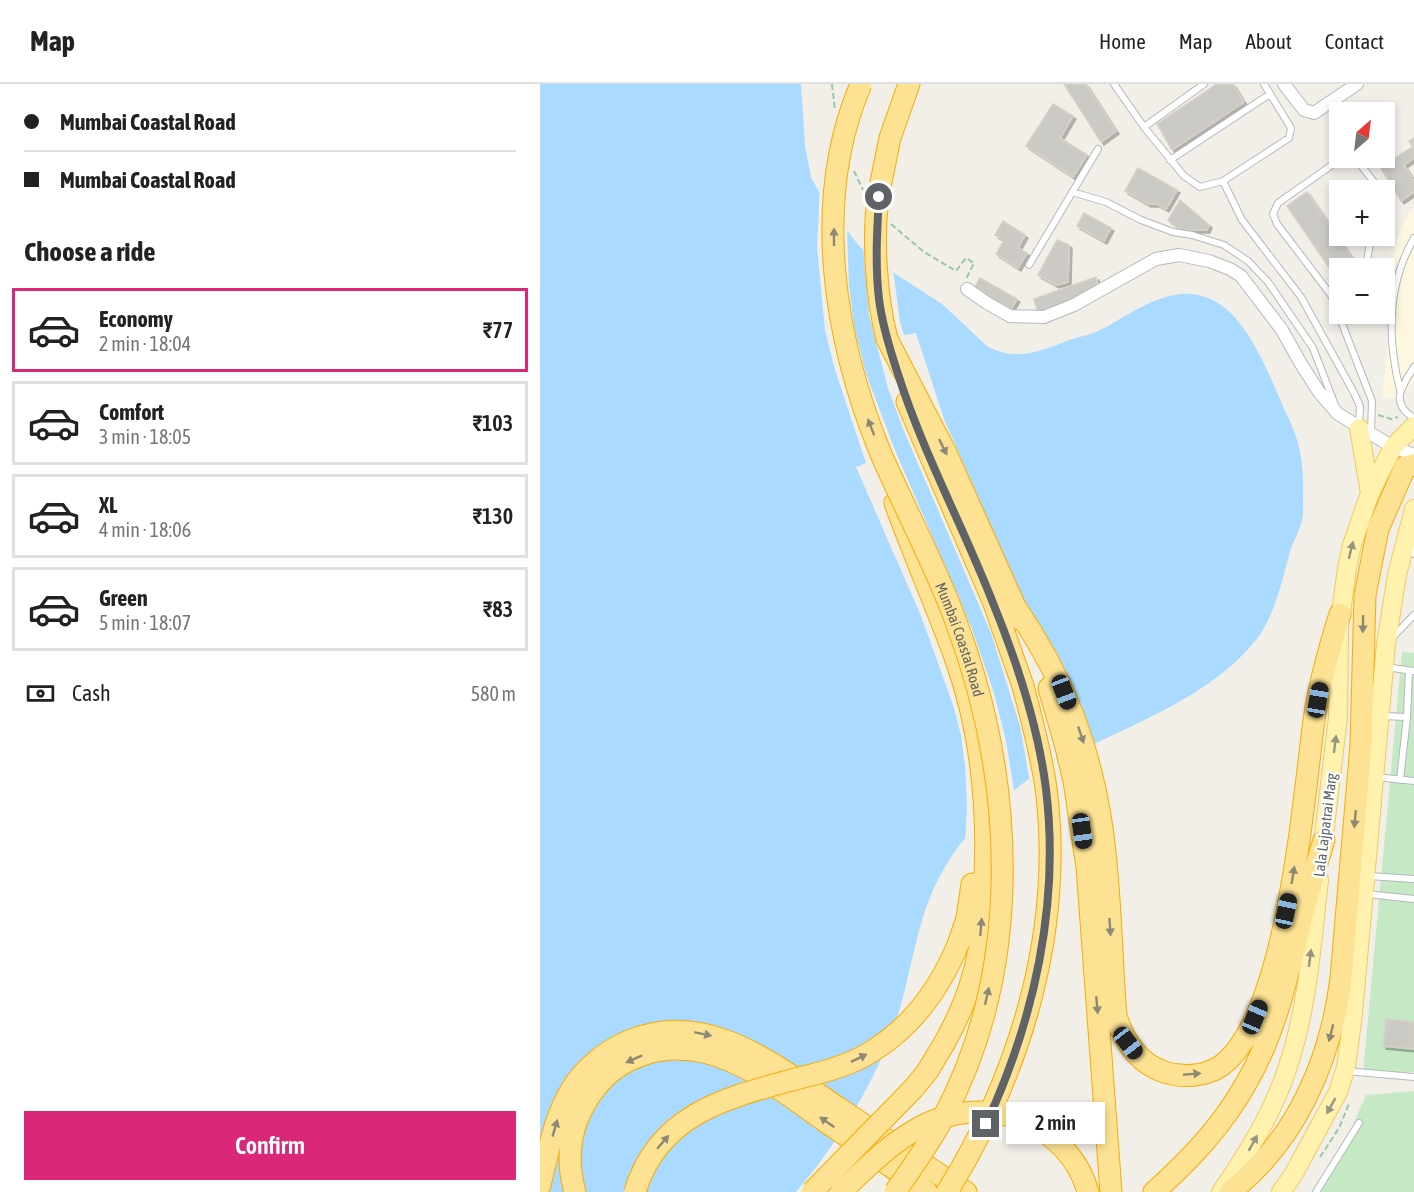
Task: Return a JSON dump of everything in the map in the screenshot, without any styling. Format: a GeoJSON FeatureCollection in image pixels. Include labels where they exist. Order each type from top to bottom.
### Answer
{"type":"FeatureCollection","features":[{"type":"Feature","properties":{"kind":"highway","name":"Mumbai Coastal Road"},"geometry":{"type":"LineString","coordinates":[[861,84],[843,141],[835,194],[834,248],[837,295],[844,342],[860,397],[881,453],[955,617],[978,684],[991,742],[1001,809],[1003,859],[1001,916],[984,1012],[971,1052],[944,1117],[895,1192]]}},
{"type":"Feature","properties":{"kind":"highway"},"geometry":{"type":"LineString","coordinates":[[909,84],[890,138],[879,197],[877,273],[879,299],[887,339],[913,419],[1005,633],[1031,715],[1046,789],[1049,835],[1048,887],[1043,937],[1028,1012],[993,1108],[978,1140],[947,1192]]}},
{"type":"Feature","properties":{"kind":"highway"},"geometry":{"type":"LineString","coordinates":[[887,339],[946,453],[1016,608],[1053,699],[1069,758],[1087,867],[1111,1192]]}},
{"type":"Feature","properties":{"kind":"highway"},"geometry":{"type":"LineString","coordinates":[[812,1192],[920,1081],[937,1057],[962,1011],[974,974],[985,886],[982,772],[973,720],[957,662],[902,522],[881,453]]}},
{"type":"Feature","properties":{"kind":"highway"},"geometry":{"type":"LineString","coordinates":[[1230,1192],[1281,1140],[1301,1108],[1320,1067],[1337,1010],[1361,745],[1365,595],[1378,529],[1411,462]]}},
{"type":"Feature","properties":{"kind":"highway"},"geometry":{"type":"LineString","coordinates":[[1016,608],[1040,642],[1061,684],[1082,737],[1091,769],[1106,860],[1116,1016],[1120,1029],[1138,1057],[1164,1072],[1181,1075],[1206,1073],[1228,1060],[1251,1025],[1265,993],[1291,888],[1321,683],[1340,614]]}},
{"type":"Feature","properties":{"kind":"highway"},"geometry":{"type":"LineString","coordinates":[[634,1192],[650,1158],[673,1131],[686,1120],[732,1097],[825,1071],[862,1057],[896,1034],[928,999],[955,953],[967,918],[982,772]]}},
{"type":"Feature","properties":{"kind":"highway"},"geometry":{"type":"LineString","coordinates":[[1154,1192],[1186,1163],[1224,1119],[1260,1058],[1275,1019],[1324,840]]}},
{"type":"Feature","properties":{"kind":"highway"},"geometry":{"type":"LineString","coordinates":[[540,1185],[559,1115],[571,1090],[586,1070],[613,1049],[638,1037],[669,1031],[687,1031],[718,1037],[750,1051],[966,1192]]}},
{"type":"Feature","properties":{"kind":"highway"},"geometry":{"type":"LineString","coordinates":[[575,1192],[571,1174],[571,1140],[575,1123],[592,1092],[616,1067],[634,1058],[656,1050],[694,1048],[735,1062],[795,1100],[927,1192]]}},
{"type":"Feature","properties":{"kind":"highway"},"geometry":{"type":"LineString","coordinates":[[841,1192],[904,1135],[938,1118],[971,1111],[996,1112],[1023,1119],[1035,1125],[1070,1156],[1085,1180],[1088,1192]]}},
{"type":"Feature","properties":{"kind":"main road","name":"Lala Lajpatrai Marg"},"geometry":{"type":"LineString","coordinates":[[1221,1192],[1245,1158],[1280,1089],[1299,1030],[1307,987],[1338,717],[1340,614],[1352,545],[1370,493],[1409,419]]}},
{"type":"Feature","properties":{"kind":"main road"},"geometry":{"type":"LineString","coordinates":[[1365,431],[1370,493]]}},
{"type":"Feature","properties":{"kind":"main road"},"geometry":{"type":"LineString","coordinates":[[1281,1192],[1293,1175],[1338,1092],[1345,1071],[1353,1014],[1364,884],[1393,668],[1386,644],[1397,575],[1414,511]]}},
{"type":"Feature","properties":{"kind":"street"},"geometry":{"type":"LineString","coordinates":[[1284,84],[1304,110],[1314,113],[1357,84]]}},
{"type":"Feature","properties":{"kind":"street"},"geometry":{"type":"LineString","coordinates":[[967,290],[1010,316],[1044,316],[1074,306],[1156,259],[1179,255],[1209,261],[1230,269],[1241,276],[1282,330],[1300,364],[1319,392],[1338,414],[1393,447],[1411,462]]}},
{"type":"Feature","properties":{"kind":"lane"},"geometry":{"type":"LineString","coordinates":[[1114,84],[1170,160],[1184,176],[1200,187],[1223,181],[1289,138],[1291,128],[1264,84]]}},
{"type":"Feature","properties":{"kind":"lane"},"geometry":{"type":"LineString","coordinates":[[1144,127],[1204,84]]}},
{"type":"Feature","properties":{"kind":"lane"},"geometry":{"type":"LineString","coordinates":[[1170,160],[1270,94]]}},
{"type":"Feature","properties":{"kind":"lane"},"geometry":{"type":"LineString","coordinates":[[1029,266],[1098,149]]}},
{"type":"Feature","properties":{"kind":"lane"},"geometry":{"type":"LineString","coordinates":[[1329,167],[1278,204],[1274,214],[1277,224],[1329,292]]}},
{"type":"Feature","properties":{"kind":"lane"},"geometry":{"type":"LineString","coordinates":[[1363,168],[1372,180]]}},
{"type":"Feature","properties":{"kind":"lane"},"geometry":{"type":"LineString","coordinates":[[1223,181],[1242,220],[1301,297],[1353,391],[1360,406],[1365,431]]}},
{"type":"Feature","properties":{"kind":"lane"},"geometry":{"type":"LineString","coordinates":[[1072,192],[1106,202],[1141,220],[1166,229],[1224,245],[1248,261],[1268,282],[1313,348],[1338,414]]}},
{"type":"Feature","properties":{"kind":"lane"},"geometry":{"type":"LineString","coordinates":[[1414,238],[1405,253],[1390,316],[1393,360],[1400,400],[1409,419],[1414,418]]}},
{"type":"Feature","properties":{"kind":"lane"},"geometry":{"type":"LineString","coordinates":[[1343,324],[1372,401],[1372,412],[1365,431]]}},
{"type":"Feature","properties":{"kind":"lane"},"geometry":{"type":"LineString","coordinates":[[1400,390],[1414,367]]}},
{"type":"Feature","properties":{"kind":"lane"},"geometry":{"type":"LineString","coordinates":[[1409,530],[1414,554]]}},
{"type":"Feature","properties":{"kind":"lane"},"geometry":{"type":"LineString","coordinates":[[1386,644],[1414,615]]}},
{"type":"Feature","properties":{"kind":"lane"},"geometry":{"type":"LineString","coordinates":[[1393,668],[1412,671],[1400,780]]}},
{"type":"Feature","properties":{"kind":"lane"},"geometry":{"type":"LineString","coordinates":[[1385,716],[1407,717]]}},
{"type":"Feature","properties":{"kind":"lane"},"geometry":{"type":"LineString","coordinates":[[1405,735],[1414,736]]}},
{"type":"Feature","properties":{"kind":"lane"},"geometry":{"type":"LineString","coordinates":[[1380,778],[1414,781]]}},
{"type":"Feature","properties":{"kind":"lane"},"geometry":{"type":"LineString","coordinates":[[1364,884],[1414,879]]}},
{"type":"Feature","properties":{"kind":"lane"},"geometry":{"type":"LineString","coordinates":[[1364,884],[1414,899]]}},
{"type":"Feature","properties":{"kind":"lane"},"geometry":{"type":"LineString","coordinates":[[1345,1071],[1414,1077]]}},
{"type":"Feature","properties":{"kind":"lane"},"geometry":{"type":"LineString","coordinates":[[1316,1192],[1359,1123]]}},
{"type":"Feature","properties":{"kind":"path"},"geometry":{"type":"LineString","coordinates":[[956,271],[966,258],[974,263],[962,286],[967,290]]}},
{"type":"Feature","properties":{"kind":"path"},"geometry":{"type":"LineString","coordinates":[[1372,412],[1391,419],[1409,419]]}},
{"type":"Feature","properties":{"kind":"shaded area"},"geometry":{"type":"Polygon","coordinates":[[[1414,207],[1414,380],[1401,397],[1382,398],[1389,324],[1395,324],[1394,258],[1402,225],[1414,207]]]}},
{"type":"Feature","properties":{"kind":"green space"},"geometry":{"type":"Polygon","coordinates":[[[1402,652],[1414,653],[1414,1072],[1363,1073],[1402,652]]]}},
{"type":"Feature","properties":{"kind":"green space"},"geometry":{"type":"Polygon","coordinates":[[[1414,1091],[1414,1192],[1314,1192],[1339,1157],[1366,1095],[1414,1091]]]}},
{"type":"Feature","properties":{"kind":"water"},"geometry":{"type":"Polygon","coordinates":[[[540,84],[801,84],[805,146],[811,177],[823,200],[860,247],[897,275],[942,304],[987,346],[1009,354],[1040,351],[1096,332],[1159,299],[1188,294],[1203,296],[1218,303],[1230,313],[1251,340],[1289,419],[1299,449],[1303,479],[1303,518],[1291,548],[1274,606],[1259,636],[1238,660],[1185,698],[1066,758],[1028,780],[995,807],[958,847],[945,867],[927,905],[900,1008],[882,1057],[843,1129],[796,1192],[540,1192],[540,84]]]}},
{"type":"Feature","properties":{"kind":"pier"},"geometry":{"type":"Polygon","coordinates":[[[820,188],[847,227],[849,286],[854,326],[866,374],[895,450],[972,629],[994,693],[1006,741],[1015,796],[996,811],[965,844],[967,807],[965,766],[961,735],[953,705],[921,616],[856,467],[866,463],[835,370],[825,330],[817,247],[820,188]]]}},
{"type":"Feature","properties":{"kind":"pier"},"geometry":{"type":"Polygon","coordinates":[[[863,246],[893,269],[900,322],[904,335],[916,333],[944,419],[1027,609],[1055,656],[1048,713],[1058,766],[1030,783],[1020,726],[991,633],[903,429],[888,388],[869,315],[863,246]]]}},
{"type":"Feature","properties":{"kind":"building"},"geometry":{"type":"Polygon","coordinates":[[[1064,84],[1086,84],[1116,131],[1101,142],[1064,84]]]}},
{"type":"Feature","properties":{"kind":"building"},"geometry":{"type":"Polygon","coordinates":[[[1217,84],[1233,84],[1244,102],[1172,150],[1157,124],[1217,84]]]}},
{"type":"Feature","properties":{"kind":"building"},"geometry":{"type":"Polygon","coordinates":[[[1053,104],[1073,116],[1060,138],[1087,155],[1073,177],[1026,146],[1053,104]]]}},
{"type":"Feature","properties":{"kind":"building"},"geometry":{"type":"Polygon","coordinates":[[[1414,138],[1414,158],[1404,165],[1414,181],[1414,192],[1401,201],[1395,191],[1395,180],[1388,180],[1381,168],[1395,168],[1395,158],[1413,147],[1409,141],[1414,138]]]}},
{"type":"Feature","properties":{"kind":"building"},"geometry":{"type":"Polygon","coordinates":[[[1138,168],[1177,190],[1166,209],[1157,204],[1148,204],[1125,191],[1138,168]]]}},
{"type":"Feature","properties":{"kind":"building"},"geometry":{"type":"Polygon","coordinates":[[[1307,192],[1329,224],[1329,246],[1344,246],[1352,258],[1329,258],[1329,267],[1287,206],[1307,192]]]}},
{"type":"Feature","properties":{"kind":"building"},"geometry":{"type":"Polygon","coordinates":[[[1180,200],[1209,225],[1207,230],[1180,230],[1168,220],[1180,200]]]}},
{"type":"Feature","properties":{"kind":"building"},"geometry":{"type":"Polygon","coordinates":[[[1084,213],[1111,228],[1104,241],[1077,226],[1084,213]]]}},
{"type":"Feature","properties":{"kind":"building"},"geometry":{"type":"Polygon","coordinates":[[[1003,221],[1025,235],[1018,248],[1027,253],[1018,268],[996,254],[1004,240],[995,235],[1003,221]]]}},
{"type":"Feature","properties":{"kind":"building"},"geometry":{"type":"Polygon","coordinates":[[[1057,240],[1069,245],[1068,282],[1056,285],[1038,275],[1057,240]]]}},
{"type":"Feature","properties":{"kind":"building"},"geometry":{"type":"Polygon","coordinates":[[[1096,277],[1099,290],[1038,313],[1034,299],[1096,277]]]}},
{"type":"Feature","properties":{"kind":"building"},"geometry":{"type":"Polygon","coordinates":[[[980,278],[1017,299],[1009,312],[972,292],[980,278]]]}},
{"type":"Feature","properties":{"kind":"building"},"geometry":{"type":"Polygon","coordinates":[[[1386,1019],[1414,1022],[1414,1049],[1383,1046],[1386,1019]]]}},
{"type":"Feature","properties":{"kind":"route"},"geometry":{"type":"LineString","coordinates":[[879,197],[877,273],[884,327],[906,400],[1005,633],[1023,686],[1046,789],[1049,835],[1048,887],[1036,977],[1017,1047],[986,1124]]}}]}
